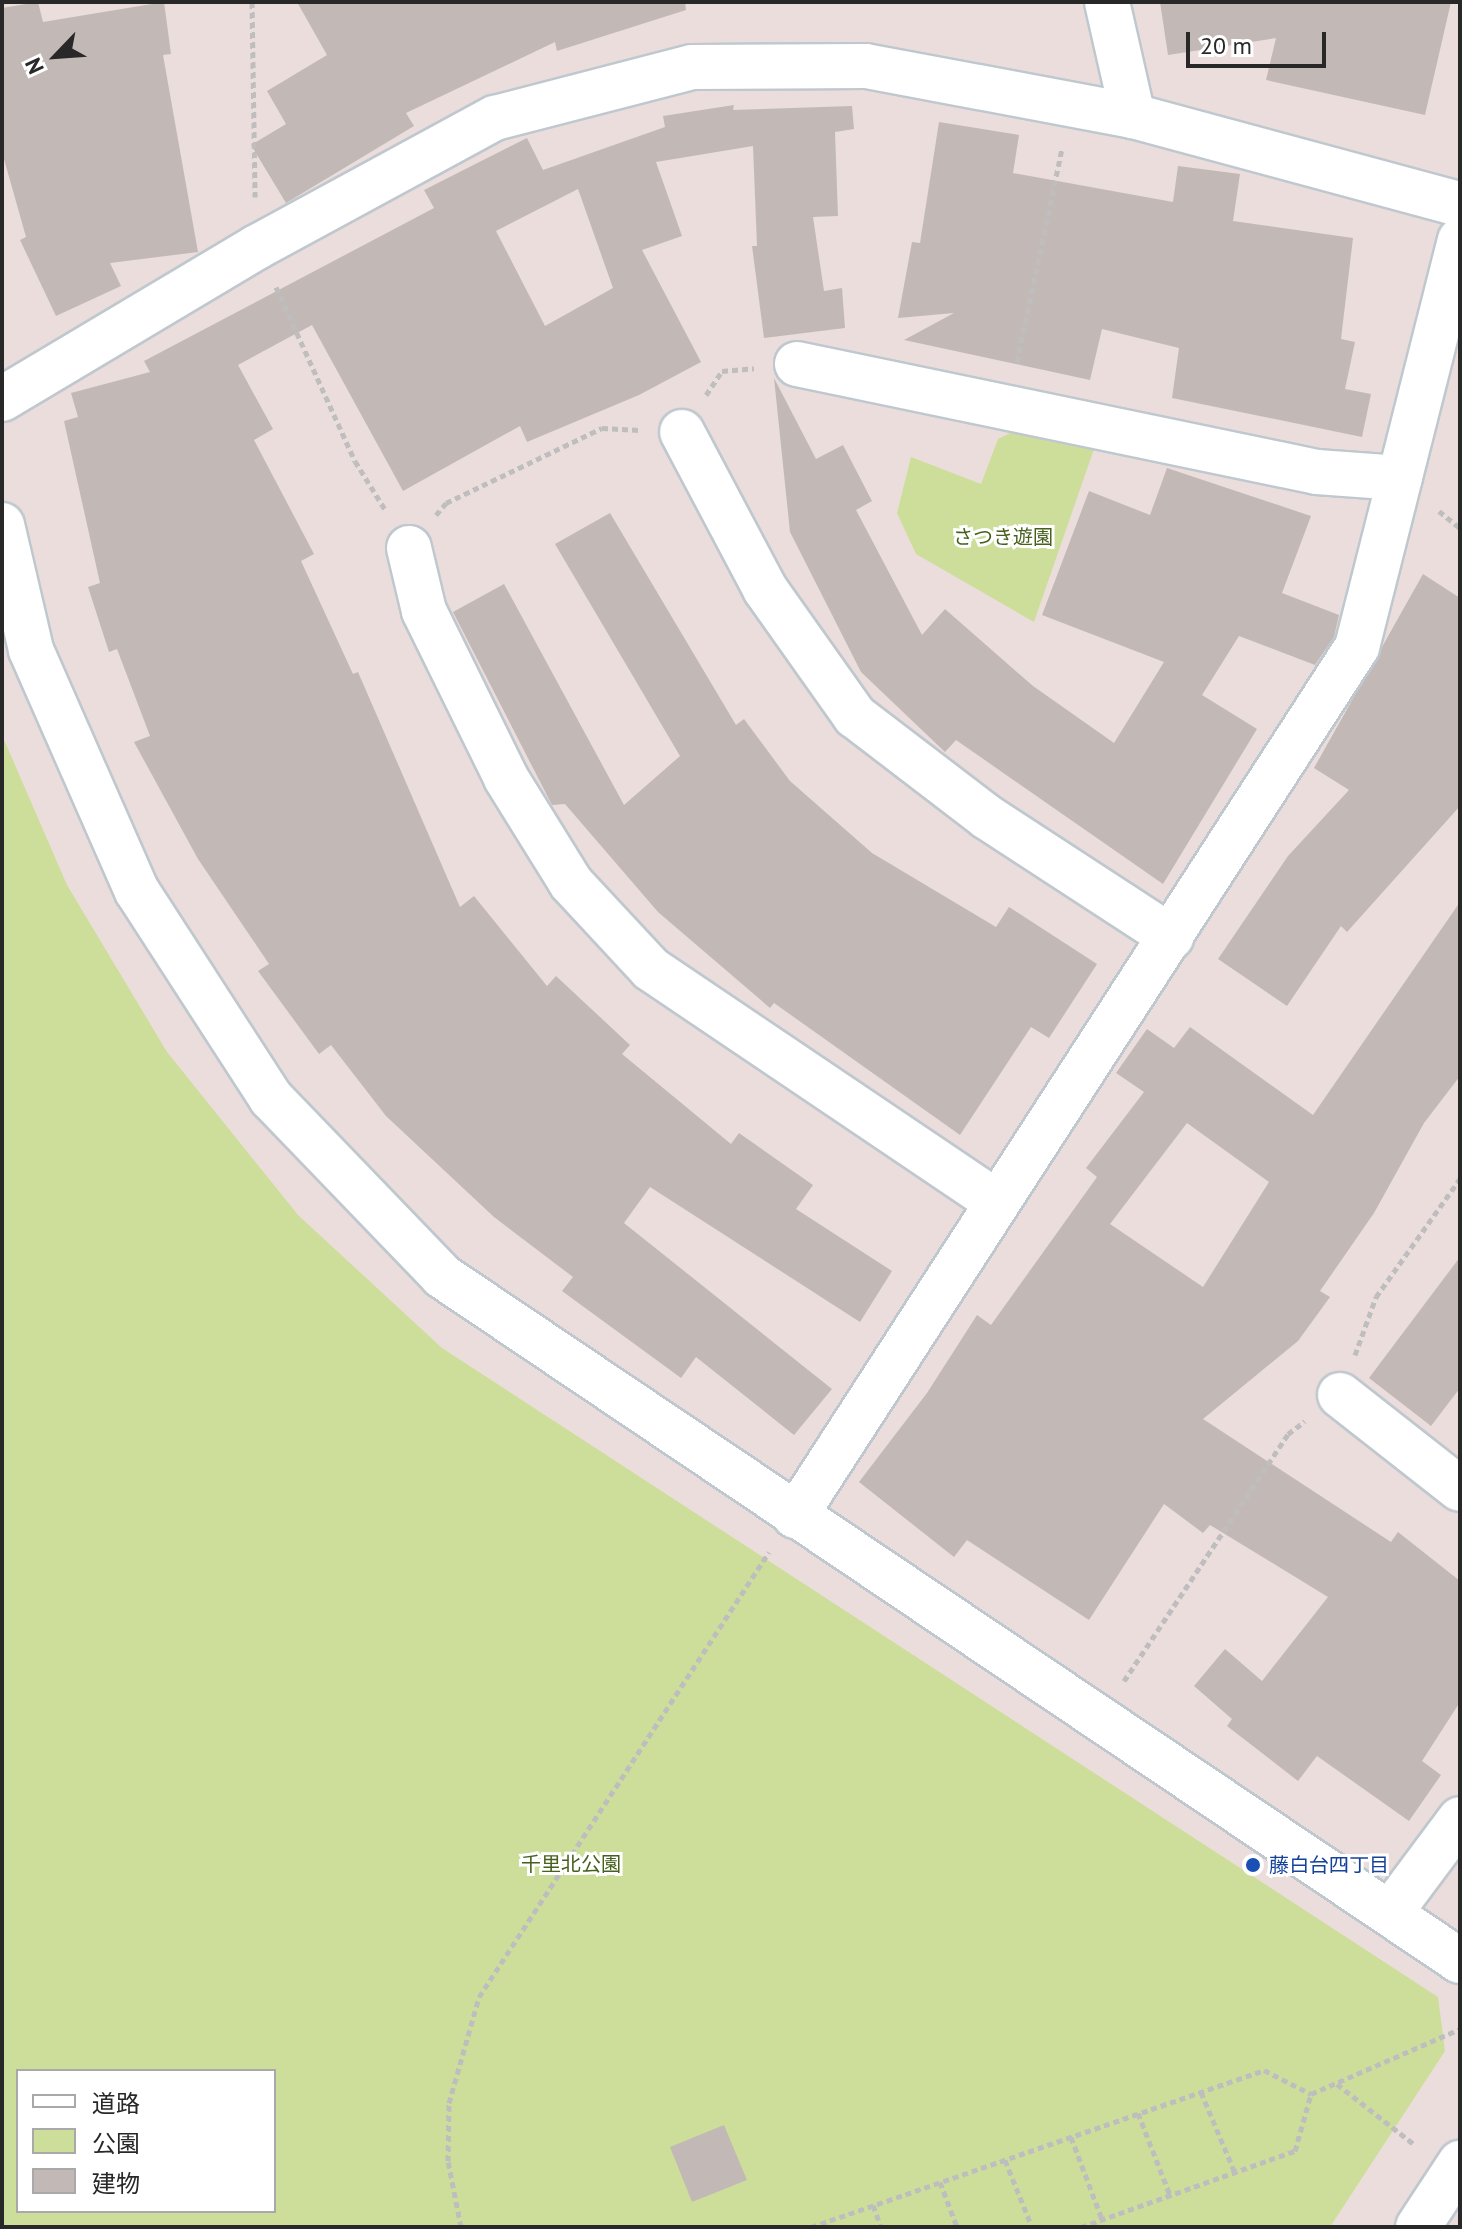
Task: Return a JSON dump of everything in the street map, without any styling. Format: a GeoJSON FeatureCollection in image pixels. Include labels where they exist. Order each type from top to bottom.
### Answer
{"type":"FeatureCollection","features":[{"type":"Feature","properties":{"kind":"street"},"geometry":{"type":"LineString","coordinates":[[1107,2],[1133,116]]}},
{"type":"Feature","properties":{"kind":"street"},"geometry":{"type":"LineString","coordinates":[[2,399],[257,247],[495,118],[692,67],[866,66],[1133,116],[1460,204]]}},
{"type":"Feature","properties":{"kind":"street"},"geometry":{"type":"LineString","coordinates":[[795,1516],[994,1200],[1171,937],[1357,647],[1460,240]]}},
{"type":"Feature","properties":{"kind":"street"},"geometry":{"type":"LineString","coordinates":[[797,364],[1317,472],[1400,478]]}},
{"type":"Feature","properties":{"kind":"street"},"geometry":{"type":"LineString","coordinates":[[682,432],[765,589],[855,716],[987,817],[1171,937]]}},
{"type":"Feature","properties":{"kind":"street"},"geometry":{"type":"LineString","coordinates":[[2,525],[31,650],[137,891],[271,1098],[442,1276],[1460,1961]]}},
{"type":"Feature","properties":{"kind":"street"},"geometry":{"type":"LineString","coordinates":[[409,548],[424,611],[506,778],[571,883],[663,978],[994,1200]]}},
{"type":"Feature","properties":{"kind":"street"},"geometry":{"type":"LineString","coordinates":[[1340,1395],[1460,1489]]}},
{"type":"Feature","properties":{"kind":"street"},"geometry":{"type":"LineString","coordinates":[[1390,1913],[1460,1819]]}},
{"type":"Feature","properties":{"kind":"path"},"geometry":{"type":"LineString","coordinates":[[252,2],[257,247],[355,461],[409,548],[446,503],[602,428],[682,432]]}},
{"type":"Feature","properties":{"kind":"path"},"geometry":{"type":"LineString","coordinates":[[1008,407],[1071,106]]}},
{"type":"Feature","properties":{"kind":"path"},"geometry":{"type":"LineString","coordinates":[[1099,1720],[1288,1434],[1340,1395],[1376,1297],[1460,1179]]}},
{"type":"Feature","properties":{"kind":"path"},"geometry":{"type":"LineString","coordinates":[[461,2227],[448,2161],[449,2103],[479,1997],[769,1551]]}},
{"type":"Feature","properties":{"kind":"path"},"geometry":{"type":"LineString","coordinates":[[811,2227],[1264,2070],[1311,2094],[1442,2031],[1460,2029]]}},
{"type":"Feature","properties":{"kind":"path"},"geometry":{"type":"LineString","coordinates":[[1337,2084],[1415,2145]]}},
{"type":"Feature","properties":{"kind":"path"},"geometry":{"type":"LineString","coordinates":[[1201,2092],[1235,2173]]}},
{"type":"Feature","properties":{"kind":"path"},"geometry":{"type":"LineString","coordinates":[[1081,2227],[1295,2151],[1311,2094]]}},
{"type":"Feature","properties":{"kind":"path"},"geometry":{"type":"LineString","coordinates":[[1138,2113],[1170,2195]]}},
{"type":"Feature","properties":{"kind":"path"},"geometry":{"type":"LineString","coordinates":[[1071,2137],[1102,2219]]}},
{"type":"Feature","properties":{"kind":"path"},"geometry":{"type":"LineString","coordinates":[[1005,2160],[1032,2227]]}},
{"type":"Feature","properties":{"kind":"path"},"geometry":{"type":"LineString","coordinates":[[940,2182],[957,2227]]}},
{"type":"Feature","properties":{"kind":"path"},"geometry":{"type":"LineString","coordinates":[[873,2205],[881,2227]]}},
{"type":"Feature","properties":{"kind":"green space","name":"さつき遊園"},"geometry":{"type":"Polygon","coordinates":[[[1021,428],[1094,449],[1034,622],[916,554],[897,513],[911,457],[981,484],[998,439],[1021,428]]]}},
{"type":"Feature","properties":{"kind":"green space","name":"千里北公園"},"geometry":{"type":"Polygon","coordinates":[[[2,735],[67,885],[167,1052],[298,1215],[442,1348],[1438,1997],[1445,2051],[1330,2227],[2,2227],[2,735]]]}},
{"type":"Feature","properties":{"kind":"building"},"geometry":{"type":"Polygon","coordinates":[[[38,2],[43,22],[164,2],[171,54],[163,55],[198,252],[110,263],[121,286],[56,316],[20,240],[26,237],[2,152],[2,8],[38,2]]]}},
{"type":"Feature","properties":{"kind":"building"},"geometry":{"type":"Polygon","coordinates":[[[297,2],[685,2],[686,10],[557,51],[555,42],[406,113],[414,126],[286,203],[251,145],[286,124],[267,91],[327,55],[297,2]]]}},
{"type":"Feature","properties":{"kind":"building"},"geometry":{"type":"Polygon","coordinates":[[[1160,2],[1451,2],[1425,115],[1266,80],[1276,38],[1168,55],[1160,2]]]}},
{"type":"Feature","properties":{"kind":"building"},"geometry":{"type":"Polygon","coordinates":[[[734,105],[733,110],[852,106],[854,129],[835,132],[838,216],[813,217],[824,291],[842,288],[845,328],[764,338],[752,246],[757,246],[753,146],[656,162],[682,236],[642,250],[701,362],[639,395],[527,442],[520,426],[403,491],[312,325],[238,365],[273,429],[254,440],[314,554],[301,561],[353,674],[358,672],[460,907],[474,896],[547,986],[556,976],[630,1045],[622,1054],[731,1144],[739,1133],[813,1185],[796,1209],[892,1271],[860,1322],[650,1187],[624,1223],[832,1389],[794,1435],[696,1357],[681,1378],[562,1291],[573,1277],[494,1217],[386,1116],[331,1045],[319,1054],[258,971],[269,964],[198,859],[134,742],[150,736],[117,649],[109,652],[88,587],[100,583],[64,421],[78,417],[71,393],[150,372],[144,361],[434,208],[424,190],[527,138],[543,170],[665,127],[663,116],[734,105]],[[578,189],[496,231],[545,326],[613,288],[578,189]]]}},
{"type":"Feature","properties":{"kind":"building"},"geometry":{"type":"Polygon","coordinates":[[[939,122],[1019,135],[1013,173],[1173,202],[1178,166],[1240,174],[1233,221],[1353,238],[1341,339],[1355,342],[1345,389],[1371,394],[1362,437],[1172,398],[1179,348],[1102,329],[1090,380],[904,340],[954,313],[898,318],[912,242],[920,243],[939,122]]]}},
{"type":"Feature","properties":{"kind":"building"},"geometry":{"type":"Polygon","coordinates":[[[774,378],[816,459],[843,445],[872,501],[856,510],[922,635],[945,609],[1033,686],[1114,743],[1164,662],[1042,615],[1089,491],[1150,515],[1167,468],[1311,516],[1282,593],[1339,615],[1334,637],[1315,665],[1239,636],[1202,695],[1257,729],[1163,884],[956,740],[945,752],[861,672],[790,532],[774,378]]]}},
{"type":"Feature","properties":{"kind":"building"},"geometry":{"type":"Polygon","coordinates":[[[610,513],[736,725],[744,719],[790,781],[872,853],[996,927],[1009,907],[1097,964],[1049,1038],[1031,1027],[960,1135],[774,1003],[770,1008],[658,912],[565,804],[552,805],[453,612],[504,584],[624,805],[680,756],[555,544],[610,513]]]}},
{"type":"Feature","properties":{"kind":"building"},"geometry":{"type":"Polygon","coordinates":[[[1423,574],[1460,598],[1460,806],[1347,932],[1341,926],[1287,1006],[1218,959],[1288,856],[1349,790],[1314,768],[1423,574]]]}},
{"type":"Feature","properties":{"kind":"building"},"geometry":{"type":"Polygon","coordinates":[[[1460,902],[1460,1076],[1424,1123],[1374,1213],[1320,1291],[1330,1297],[1298,1341],[1203,1419],[1391,1542],[1398,1532],[1460,1581],[1460,1702],[1422,1761],[1441,1775],[1409,1821],[1317,1756],[1298,1781],[1227,1726],[1232,1719],[1194,1686],[1225,1649],[1262,1681],[1328,1597],[1210,1525],[1203,1533],[1164,1504],[1089,1620],[967,1540],[954,1557],[859,1482],[927,1393],[977,1315],[991,1325],[1097,1177],[1086,1168],[1144,1092],[1116,1073],[1147,1029],[1174,1048],[1190,1027],[1313,1115],[1460,902]],[[1187,1123],[1110,1224],[1203,1287],[1269,1182],[1187,1123]]]}},
{"type":"Feature","properties":{"kind":"building"},"geometry":{"type":"Polygon","coordinates":[[[1460,1257],[1460,1388],[1431,1426],[1369,1378],[1460,1257]]]}},
{"type":"Feature","properties":{"kind":"building"},"geometry":{"type":"Polygon","coordinates":[[[724,2125],[747,2180],[692,2202],[670,2147],[724,2125]]]}},
{"type":"Feature","properties":{"kind":"place","name":"藤白台四丁目"},"geometry":{"type":"Point","coordinates":[1253,1865]}}]}
